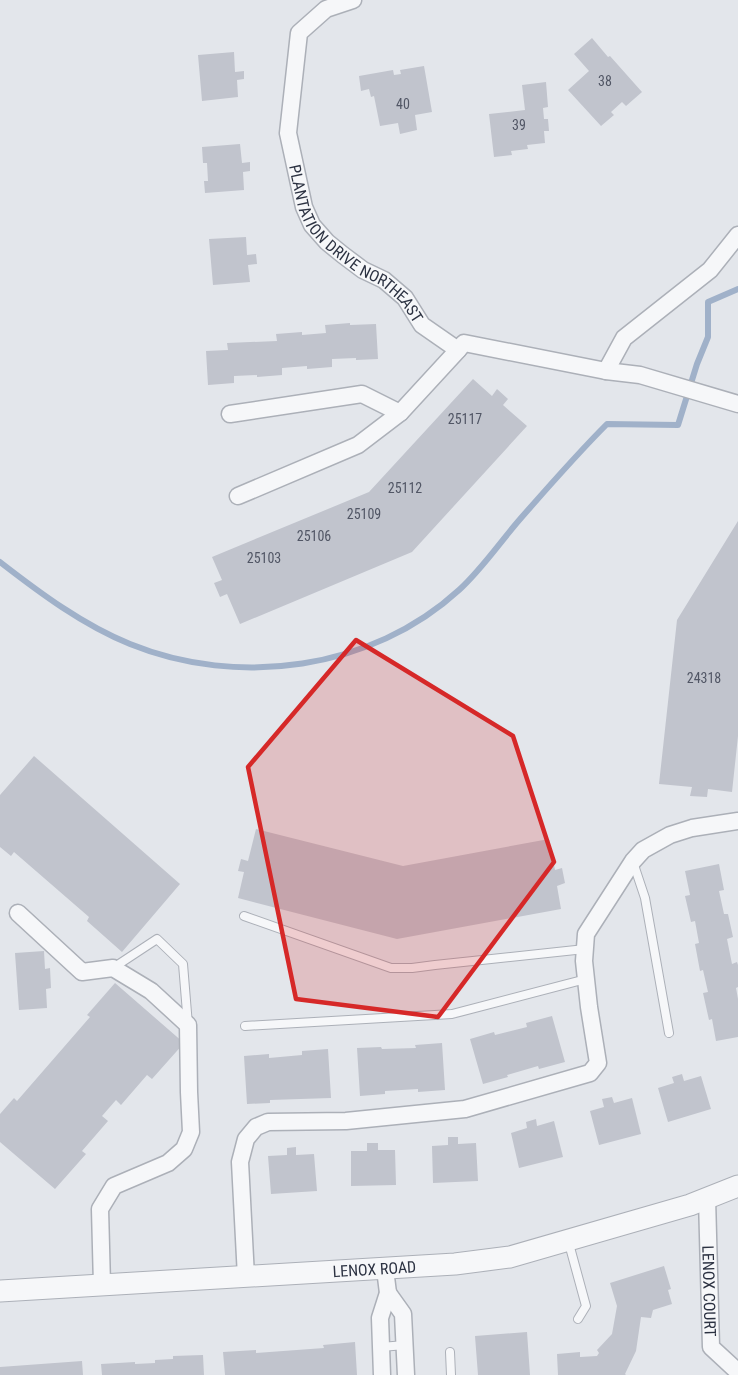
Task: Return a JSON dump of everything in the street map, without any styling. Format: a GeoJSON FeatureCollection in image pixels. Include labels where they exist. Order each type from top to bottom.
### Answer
{"type":"FeatureCollection","features":[{"type":"Feature","properties":{"kind":"street","name":"PLANTATION DRIVE NORTHEAST"},"geometry":{"type":"LineString","coordinates":[[353,0],[326,9],[299,33],[288,134],[304,207],[312,225],[327,242],[363,270],[384,280],[405,298],[422,325],[458,350]]}},
{"type":"Feature","properties":{"kind":"street"},"geometry":{"type":"LineString","coordinates":[[606,371],[624,338],[710,270],[738,235]]}},
{"type":"Feature","properties":{"kind":"street"},"geometry":{"type":"LineString","coordinates":[[238,496],[358,445],[400,412],[464,343],[606,371],[640,375],[736,403]]}},
{"type":"Feature","properties":{"kind":"street"},"geometry":{"type":"LineString","coordinates":[[230,414],[362,394],[400,412]]}},
{"type":"Feature","properties":{"kind":"street"},"geometry":{"type":"LineString","coordinates":[[246,1277],[240,1162],[246,1139],[256,1127],[268,1122],[346,1121],[465,1109],[590,1073],[598,1063],[584,962],[586,934],[633,861],[643,850],[670,835],[692,828],[738,821]]}},
{"type":"Feature","properties":{"kind":"street"},"geometry":{"type":"LineString","coordinates":[[18,913],[82,972],[113,968],[151,991],[188,1025],[191,1132],[184,1149],[168,1163],[114,1186],[100,1209],[102,1285]]}},
{"type":"Feature","properties":{"kind":"street","name":"LENOX ROAD"},"geometry":{"type":"LineString","coordinates":[[0,1291],[385,1269],[510,1257],[690,1205],[738,1186]]}},
{"type":"Feature","properties":{"kind":"street","name":"LENOX COURT"},"geometry":{"type":"LineString","coordinates":[[706,1198],[711,1347],[738,1372]]}},
{"type":"Feature","properties":{"kind":"street"},"geometry":{"type":"LineString","coordinates":[[382,1375],[380,1318],[388,1293],[385,1269]]}},
{"type":"Feature","properties":{"kind":"street"},"geometry":{"type":"LineString","coordinates":[[388,1293],[403,1314],[406,1375]]}},
{"type":"Feature","properties":{"kind":"lane"},"geometry":{"type":"LineString","coordinates":[[633,861],[645,898],[669,1033]]}},
{"type":"Feature","properties":{"kind":"lane"},"geometry":{"type":"LineString","coordinates":[[244,916],[391,968],[412,968],[585,949]]}},
{"type":"Feature","properties":{"kind":"lane"},"geometry":{"type":"LineString","coordinates":[[113,968],[156,939],[183,964],[188,1025]]}},
{"type":"Feature","properties":{"kind":"lane"},"geometry":{"type":"LineString","coordinates":[[245,1026],[452,1014],[586,979]]}},
{"type":"Feature","properties":{"kind":"lane"},"geometry":{"type":"LineString","coordinates":[[568,1240],[586,1306],[578,1318]]}},
{"type":"Feature","properties":{"kind":"lane"},"geometry":{"type":"LineString","coordinates":[[381,1347],[405,1345]]}},
{"type":"Feature","properties":{"kind":"lane"},"geometry":{"type":"LineString","coordinates":[[450,1352],[452,1375]]}},
{"type":"Feature","properties":{"kind":"highlighted area"},"geometry":{"type":"Polygon","coordinates":[[[356,640],[513,736],[554,862],[438,1017],[296,999],[248,767],[356,640]]]}},
{"type":"Feature","properties":{"kind":"building"},"geometry":{"type":"Polygon","coordinates":[[[592,38],[642,92],[626,106],[622,102],[611,112],[614,115],[601,126],[568,90],[589,71],[574,54],[592,38]]]}},
{"type":"Feature","properties":{"kind":"building"},"geometry":{"type":"Polygon","coordinates":[[[234,52],[235,72],[244,71],[244,79],[237,80],[238,97],[202,101],[198,55],[234,52]]]}},
{"type":"Feature","properties":{"kind":"building"},"geometry":{"type":"Polygon","coordinates":[[[424,66],[432,112],[415,115],[417,130],[400,134],[398,123],[380,126],[374,96],[371,97],[369,89],[361,91],[359,76],[393,70],[394,75],[401,74],[400,70],[424,66]]]}},
{"type":"Feature","properties":{"kind":"building"},"geometry":{"type":"Polygon","coordinates":[[[546,82],[548,107],[543,108],[544,119],[548,119],[549,131],[544,131],[545,143],[527,145],[528,149],[511,151],[512,155],[494,157],[489,114],[525,110],[522,85],[546,82]]]}},
{"type":"Feature","properties":{"kind":"building"},"geometry":{"type":"Polygon","coordinates":[[[240,144],[242,163],[250,162],[250,171],[243,172],[244,190],[205,193],[204,181],[208,181],[207,163],[203,163],[202,147],[240,144]]]}},
{"type":"Feature","properties":{"kind":"building"},"geometry":{"type":"Polygon","coordinates":[[[246,237],[247,255],[256,254],[257,264],[248,265],[250,282],[213,285],[209,239],[246,237]]]}},
{"type":"Feature","properties":{"kind":"building"},"geometry":{"type":"Polygon","coordinates":[[[350,323],[350,325],[376,324],[378,359],[332,359],[332,367],[282,368],[282,375],[234,376],[234,383],[208,385],[206,351],[228,350],[227,343],[277,341],[276,334],[326,333],[325,325],[350,323]]]}},
{"type":"Feature","properties":{"kind":"building"},"geometry":{"type":"Polygon","coordinates":[[[473,379],[492,396],[497,389],[508,399],[503,405],[527,426],[412,552],[240,624],[227,594],[220,597],[214,583],[222,580],[212,557],[369,492],[473,379]]]}},
{"type":"Feature","properties":{"kind":"building"},"geometry":{"type":"Polygon","coordinates":[[[738,521],[738,736],[732,792],[708,789],[707,797],[690,796],[692,787],[659,784],[677,620],[738,521]]]}},
{"type":"Feature","properties":{"kind":"building"},"geometry":{"type":"Polygon","coordinates":[[[34,756],[180,884],[122,952],[87,921],[89,917],[14,852],[11,856],[0,847],[0,795],[34,756]]]}},
{"type":"Feature","properties":{"kind":"building"},"geometry":{"type":"Polygon","coordinates":[[[256,829],[403,866],[549,839],[555,870],[562,868],[565,883],[557,886],[561,909],[397,939],[238,898],[244,872],[238,871],[241,859],[248,861],[256,829]]]}},
{"type":"Feature","properties":{"kind":"building"},"geometry":{"type":"Polygon","coordinates":[[[719,864],[724,890],[719,891],[724,914],[728,914],[733,937],[727,939],[732,964],[737,962],[738,965],[738,987],[736,988],[738,1037],[716,1041],[712,1019],[709,1020],[703,993],[708,992],[703,970],[700,971],[695,944],[699,943],[695,921],[691,922],[685,896],[690,895],[685,871],[719,864]]]}},
{"type":"Feature","properties":{"kind":"building"},"geometry":{"type":"Polygon","coordinates":[[[44,951],[45,969],[50,968],[51,988],[46,989],[47,1008],[19,1010],[15,953],[44,951]]]}},
{"type":"Feature","properties":{"kind":"building"},"geometry":{"type":"Polygon","coordinates":[[[115,983],[184,1043],[152,1079],[147,1075],[121,1105],[116,1100],[102,1116],[108,1121],[82,1151],[86,1154],[55,1189],[0,1142],[0,1114],[14,1098],[17,1101],[90,1017],[87,1015],[115,983]]]}},
{"type":"Feature","properties":{"kind":"building"},"geometry":{"type":"Polygon","coordinates":[[[552,1016],[565,1062],[539,1069],[538,1066],[483,1084],[470,1039],[494,1032],[495,1035],[527,1027],[526,1023],[552,1016]]]}},
{"type":"Feature","properties":{"kind":"building"},"geometry":{"type":"Polygon","coordinates":[[[442,1043],[445,1090],[385,1091],[385,1094],[360,1096],[357,1048],[416,1048],[415,1045],[442,1043]]]}},
{"type":"Feature","properties":{"kind":"building"},"geometry":{"type":"Polygon","coordinates":[[[328,1049],[331,1098],[270,1100],[270,1103],[247,1104],[244,1056],[269,1054],[269,1058],[302,1055],[302,1051],[328,1049]]]}},
{"type":"Feature","properties":{"kind":"building"},"geometry":{"type":"Polygon","coordinates":[[[682,1074],[684,1081],[701,1076],[711,1109],[668,1122],[658,1088],[674,1083],[672,1077],[682,1074]]]}},
{"type":"Feature","properties":{"kind":"building"},"geometry":{"type":"Polygon","coordinates":[[[612,1097],[614,1103],[632,1098],[641,1134],[599,1145],[590,1111],[604,1107],[602,1099],[612,1097]]]}},
{"type":"Feature","properties":{"kind":"building"},"geometry":{"type":"Polygon","coordinates":[[[536,1119],[537,1126],[554,1121],[563,1157],[519,1168],[511,1133],[527,1128],[526,1122],[536,1119]]]}},
{"type":"Feature","properties":{"kind":"building"},"geometry":{"type":"Polygon","coordinates":[[[448,1137],[458,1137],[458,1144],[476,1143],[478,1181],[433,1183],[432,1146],[448,1145],[448,1137]]]}},
{"type":"Feature","properties":{"kind":"building"},"geometry":{"type":"Polygon","coordinates":[[[367,1143],[378,1143],[378,1150],[395,1150],[396,1185],[351,1186],[351,1151],[367,1151],[367,1143]]]}},
{"type":"Feature","properties":{"kind":"building"},"geometry":{"type":"Polygon","coordinates":[[[296,1147],[296,1155],[314,1154],[317,1191],[271,1194],[268,1156],[287,1155],[287,1148],[296,1147]]]}},
{"type":"Feature","properties":{"kind":"building"},"geometry":{"type":"Polygon","coordinates":[[[664,1266],[671,1289],[668,1290],[672,1304],[653,1310],[651,1318],[641,1317],[636,1351],[626,1375],[558,1375],[557,1354],[580,1352],[580,1357],[597,1356],[599,1353],[597,1350],[612,1334],[617,1306],[610,1283],[664,1266]]]}},
{"type":"Feature","properties":{"kind":"building"},"geometry":{"type":"Polygon","coordinates":[[[527,1332],[530,1375],[478,1375],[475,1336],[527,1332]]]}},
{"type":"Feature","properties":{"kind":"building"},"geometry":{"type":"Polygon","coordinates":[[[355,1342],[357,1375],[225,1375],[223,1352],[256,1350],[256,1353],[324,1348],[323,1345],[355,1342]]]}},
{"type":"Feature","properties":{"kind":"building"},"geometry":{"type":"Polygon","coordinates":[[[203,1355],[204,1375],[102,1375],[101,1364],[155,1363],[155,1360],[173,1359],[173,1356],[203,1355]]]}},
{"type":"Feature","properties":{"kind":"building"},"geometry":{"type":"Polygon","coordinates":[[[82,1361],[83,1375],[0,1375],[0,1367],[82,1361]]]}},
{"type":"Feature","properties":{"kind":"waterway"},"geometry":{"type":"LineString","coordinates":[[0,562],[46,597],[95,628],[130,644],[172,658],[215,665],[259,667],[302,664],[345,654],[386,638],[424,617],[459,590],[607,424],[678,425],[708,337],[708,302],[738,289]]}}]}
